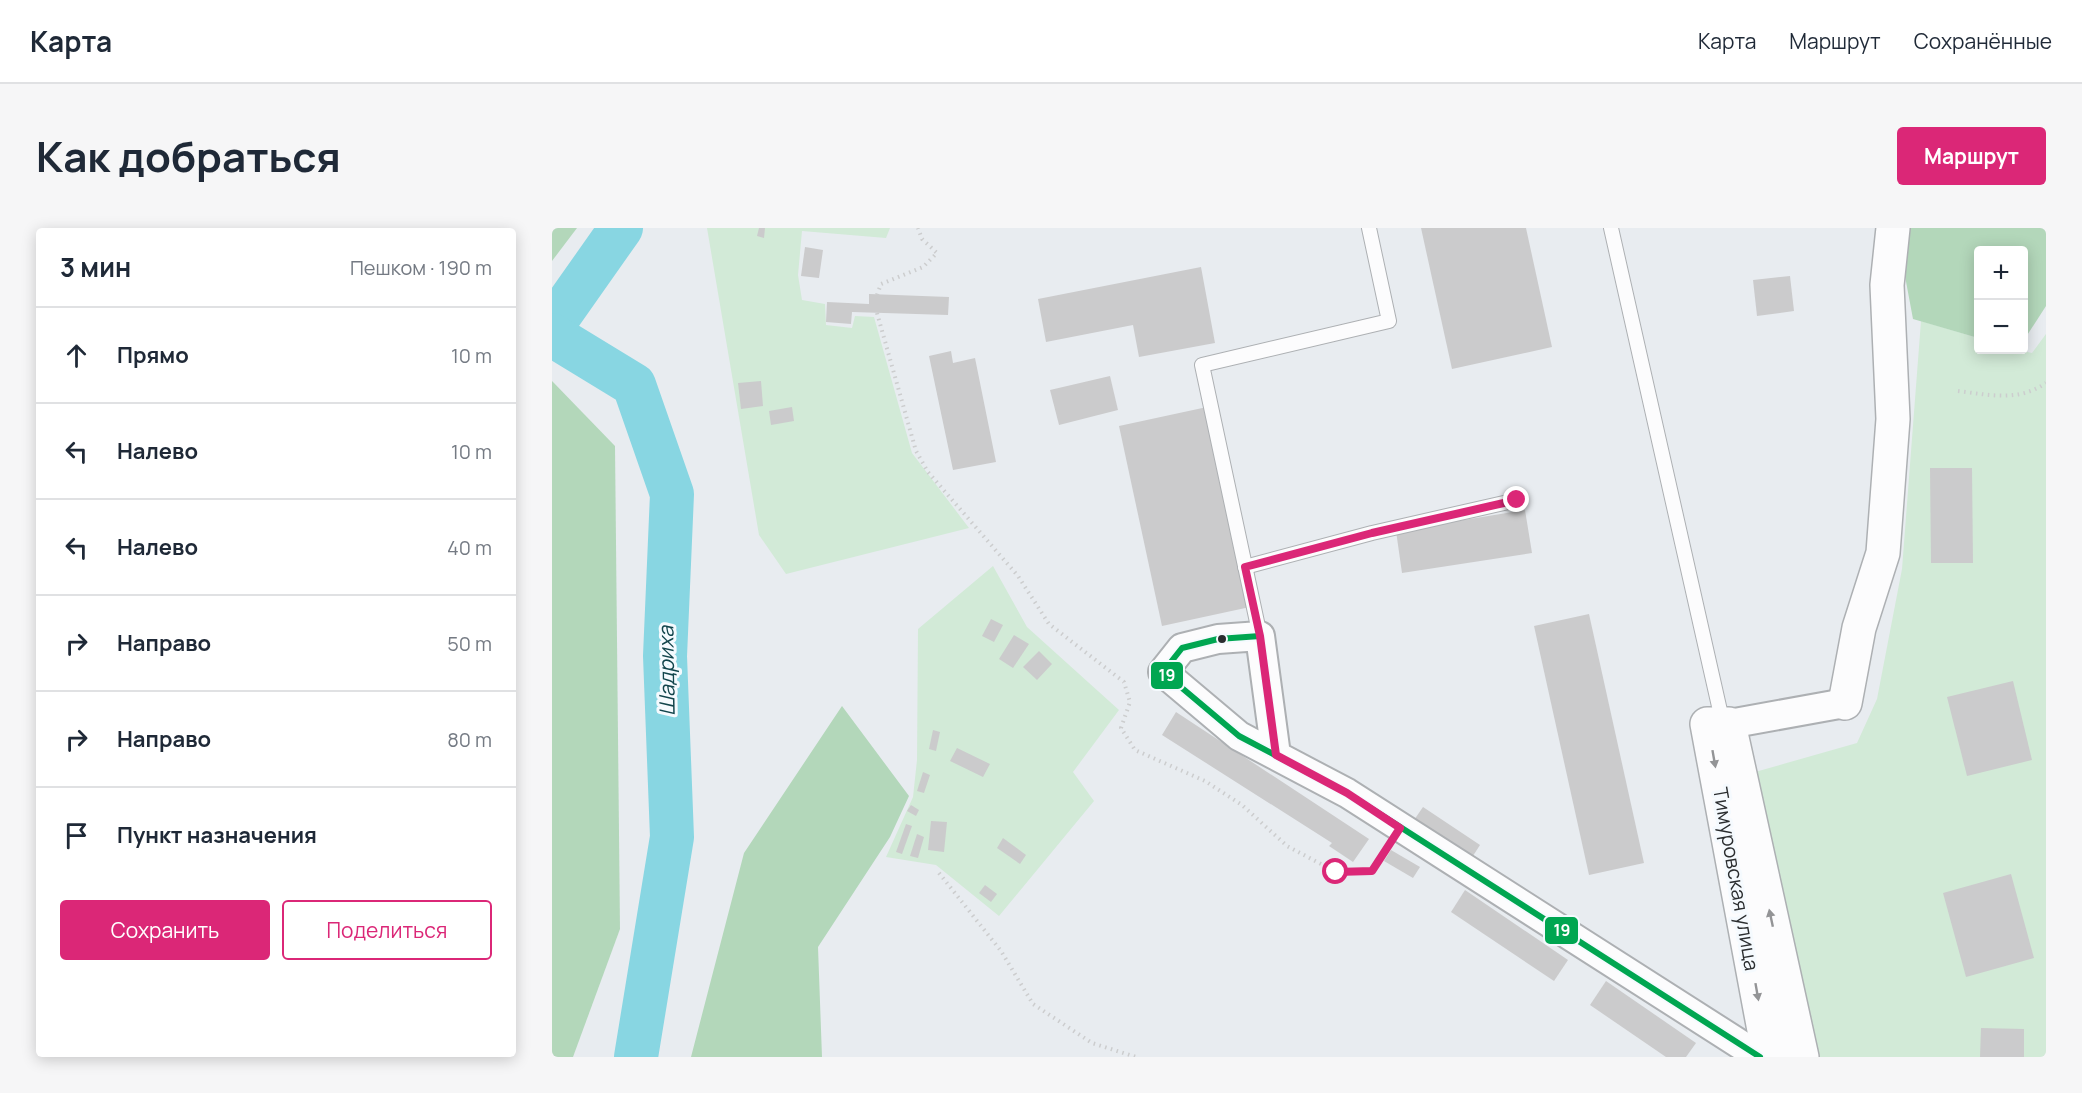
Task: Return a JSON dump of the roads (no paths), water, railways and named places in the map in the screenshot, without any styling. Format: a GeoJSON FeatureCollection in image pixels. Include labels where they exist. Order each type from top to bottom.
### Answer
{"type":"FeatureCollection","features":[{"type":"Feature","properties":{"kind":"street"},"geometry":{"type":"LineString","coordinates":[[1726,724],[1845,703],[1859,628],[1883,553],[1893,419],[1887,285],[1893,228]]}},
{"type":"Feature","properties":{"kind":"street"},"geometry":{"type":"LineString","coordinates":[[1276,755],[1260,636],[1218,639],[1182,648],[1163,672],[1239,736],[1347,793],[1760,1057]]}},
{"type":"Feature","properties":{"kind":"street","name":"Тимуровская улица"},"geometry":{"type":"LineString","coordinates":[[1768,1057],[1707,724],[1726,724],[1802,1057]]}},
{"type":"Feature","properties":{"kind":"lane"},"geometry":{"type":"LineString","coordinates":[[1260,636],[1202,365],[1389,321],[1369,228]]}},
{"type":"Feature","properties":{"kind":"lane"},"geometry":{"type":"LineString","coordinates":[[1611,228],[1726,724]]}},
{"type":"Feature","properties":{"kind":"lane"},"geometry":{"type":"LineString","coordinates":[[1245,567],[1372,533],[1517,500]]}},
{"type":"Feature","properties":{"kind":"waterway","name":"Шадриха"},"geometry":{"type":"LineString","coordinates":[[552,326],[621,228]]}},
{"type":"Feature","properties":{"kind":"waterway","name":"Шадриха"},"geometry":{"type":"LineString","coordinates":[[552,335],[634,385],[672,494],[665,656],[672,837],[636,1057]]}}]}
